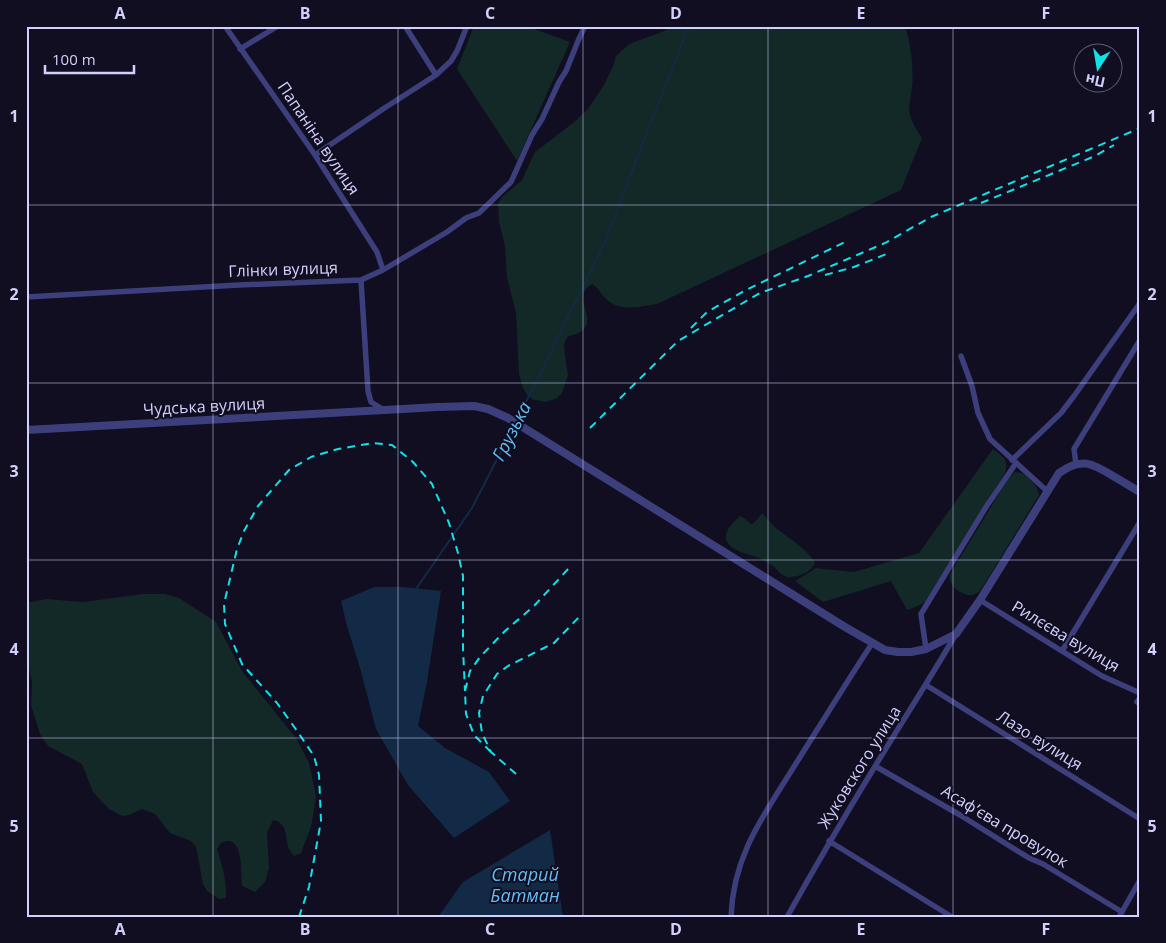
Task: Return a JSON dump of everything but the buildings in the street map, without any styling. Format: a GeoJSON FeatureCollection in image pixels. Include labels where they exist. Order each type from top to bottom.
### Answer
{"type":"FeatureCollection","features":[{"type":"Feature","properties":{"kind":"street","name":"Папаніна вулиця"},"geometry":{"type":"LineString","coordinates":[[225,26],[315,155],[377,252],[383,270]]}},
{"type":"Feature","properties":{"kind":"street"},"geometry":{"type":"LineString","coordinates":[[240,49],[278,26]]}},
{"type":"Feature","properties":{"kind":"street"},"geometry":{"type":"LineString","coordinates":[[405,26],[436,76]]}},
{"type":"Feature","properties":{"kind":"street"},"geometry":{"type":"LineString","coordinates":[[315,155],[382,109],[436,76],[451,61],[467,26]]}},
{"type":"Feature","properties":{"kind":"street","name":"Глінки вулиця"},"geometry":{"type":"LineString","coordinates":[[26,297],[190,287],[361,280],[383,270],[447,232],[466,218],[478,213],[512,182],[532,135],[566,71],[585,26]]}},
{"type":"Feature","properties":{"kind":"street"},"geometry":{"type":"LineString","coordinates":[[361,280],[368,390],[371,402],[384,410]]}},
{"type":"Feature","properties":{"kind":"street"},"geometry":{"type":"LineString","coordinates":[[926,649],[922,614],[1014,461],[1074,396],[1140,303]]}},
{"type":"Feature","properties":{"kind":"street"},"geometry":{"type":"LineString","coordinates":[[1076,464],[1074,449],[1140,340]]}},
{"type":"Feature","properties":{"kind":"street"},"geometry":{"type":"LineString","coordinates":[[961,356],[972,386],[978,413],[990,439],[1047,491]]}},
{"type":"Feature","properties":{"kind":"street","name":"Чудська вулиця"},"geometry":{"type":"LineString","coordinates":[[26,430],[438,407],[474,406],[488,409],[508,418],[885,650],[911,652],[926,649],[956,634]]}},
{"type":"Feature","properties":{"kind":"street"},"geometry":{"type":"LineString","coordinates":[[956,634],[980,600],[1059,473],[1067,467],[1076,464],[1095,465],[1140,492]]}},
{"type":"Feature","properties":{"kind":"street"},"geometry":{"type":"LineString","coordinates":[[1062,651],[1140,522]]}},
{"type":"Feature","properties":{"kind":"street","name":"Рилєєва вулиця"},"geometry":{"type":"LineString","coordinates":[[980,600],[1102,676],[1140,693]]}},
{"type":"Feature","properties":{"kind":"street","name":"Жуковского улица"},"geometry":{"type":"LineString","coordinates":[[787,917],[829,841],[956,634]]}},
{"type":"Feature","properties":{"kind":"street"},"geometry":{"type":"LineString","coordinates":[[731,917],[731,906],[739,866],[751,837],[821,722],[873,642]]}},
{"type":"Feature","properties":{"kind":"street","name":"Лазо вулиця"},"geometry":{"type":"LineString","coordinates":[[926,685],[1140,819]]}},
{"type":"Feature","properties":{"kind":"street","name":"Асаф’єва провулок"},"geometry":{"type":"LineString","coordinates":[[875,766],[1029,858],[1043,864],[1120,914]]}},
{"type":"Feature","properties":{"kind":"street"},"geometry":{"type":"LineString","coordinates":[[829,841],[952,917]]}},
{"type":"Feature","properties":{"kind":"street"},"geometry":{"type":"LineString","coordinates":[[1120,914],[1140,880]]}},
{"type":"Feature","properties":{"kind":"green space"},"geometry":{"type":"Polygon","coordinates":[[[474,26],[526,26],[570,42],[517,161],[457,69],[474,26]]]}},
{"type":"Feature","properties":{"kind":"green space"},"geometry":{"type":"Polygon","coordinates":[[[672,26],[905,26],[910,49],[913,80],[909,112],[913,124],[922,138],[901,190],[657,304],[630,308],[617,306],[606,299],[592,284],[583,295],[587,320],[586,326],[582,331],[567,337],[564,344],[568,375],[562,393],[557,398],[546,402],[532,399],[523,388],[519,374],[516,313],[507,277],[505,246],[499,222],[498,204],[502,197],[522,180],[535,152],[588,109],[604,85],[616,56],[628,45],[662,32],[672,26]]]}},
{"type":"Feature","properties":{"kind":"green space"},"geometry":{"type":"Polygon","coordinates":[[[993,449],[1006,461],[1005,473],[925,602],[907,610],[891,581],[823,602],[795,581],[816,568],[854,572],[919,553],[993,449]]]}},
{"type":"Feature","properties":{"kind":"green space"},"geometry":{"type":"Polygon","coordinates":[[[1015,472],[1022,473],[1030,480],[1037,488],[1039,495],[980,591],[968,595],[954,588],[950,574],[1008,479],[1015,472]]]}},
{"type":"Feature","properties":{"kind":"green space"},"geometry":{"type":"Polygon","coordinates":[[[762,513],[774,526],[798,544],[812,558],[815,563],[807,572],[792,577],[786,576],[768,563],[735,549],[728,543],[726,539],[727,532],[740,516],[751,524],[762,513]]]}},
{"type":"Feature","properties":{"kind":"green space"},"geometry":{"type":"Polygon","coordinates":[[[143,594],[165,594],[179,598],[216,622],[242,671],[296,738],[309,763],[316,798],[311,827],[301,853],[294,856],[289,849],[282,824],[273,820],[267,833],[269,868],[265,882],[255,892],[242,886],[239,853],[234,843],[229,841],[222,843],[217,849],[225,879],[226,898],[219,899],[207,891],[203,884],[196,847],[191,841],[170,833],[155,814],[142,809],[122,816],[109,809],[93,792],[82,764],[48,746],[40,734],[31,705],[32,683],[29,669],[26,667],[26,603],[46,599],[83,602],[143,594]]]}},
{"type":"Feature","properties":{"kind":"water"},"geometry":{"type":"Polygon","coordinates":[[[374,587],[403,587],[441,591],[418,726],[445,748],[489,772],[510,801],[454,838],[408,785],[376,729],[341,601],[374,587]]]}},
{"type":"Feature","properties":{"kind":"water","name":"Старий Батман"},"geometry":{"type":"Polygon","coordinates":[[[550,830],[563,917],[438,917],[463,882],[550,830]]]}},
{"type":"Feature","properties":{"kind":"waterway","name":"Грузька"},"geometry":{"type":"LineString","coordinates":[[517,420],[604,245],[689,26]]}},
{"type":"Feature","properties":{"kind":"waterway","name":"Грузька"},"geometry":{"type":"LineString","coordinates":[[416,589],[472,508],[515,424]]}},
{"type":"Feature","properties":{"kind":"railway"},"geometry":{"type":"LineString","coordinates":[[590,428],[678,341],[760,293],[808,276],[885,243],[931,217],[1140,128]]}},
{"type":"Feature","properties":{"kind":"railway"},"geometry":{"type":"LineString","coordinates":[[981,203],[1095,156],[1114,145]]}},
{"type":"Feature","properties":{"kind":"railway"},"geometry":{"type":"LineString","coordinates":[[691,328],[707,312],[746,290],[845,242]]}},
{"type":"Feature","properties":{"kind":"railway"},"geometry":{"type":"LineString","coordinates":[[825,275],[854,267],[889,253]]}},
{"type":"Feature","properties":{"kind":"railway"},"geometry":{"type":"LineString","coordinates":[[299,917],[309,887],[321,821],[319,775],[314,756],[295,728],[277,703],[242,664],[225,624],[224,604],[237,549],[244,531],[258,506],[289,470],[311,457],[338,449],[373,443],[392,445],[413,462],[432,484],[449,523],[463,576],[465,691]]}},
{"type":"Feature","properties":{"kind":"railway"},"geometry":{"type":"LineString","coordinates":[[491,752],[474,735],[466,714],[465,691],[470,671],[480,657],[505,631],[534,606],[569,568]]}},
{"type":"Feature","properties":{"kind":"railway"},"geometry":{"type":"LineString","coordinates":[[516,774],[491,752],[482,733],[479,713],[483,696],[497,674],[508,666],[554,643],[581,615]]}}]}
